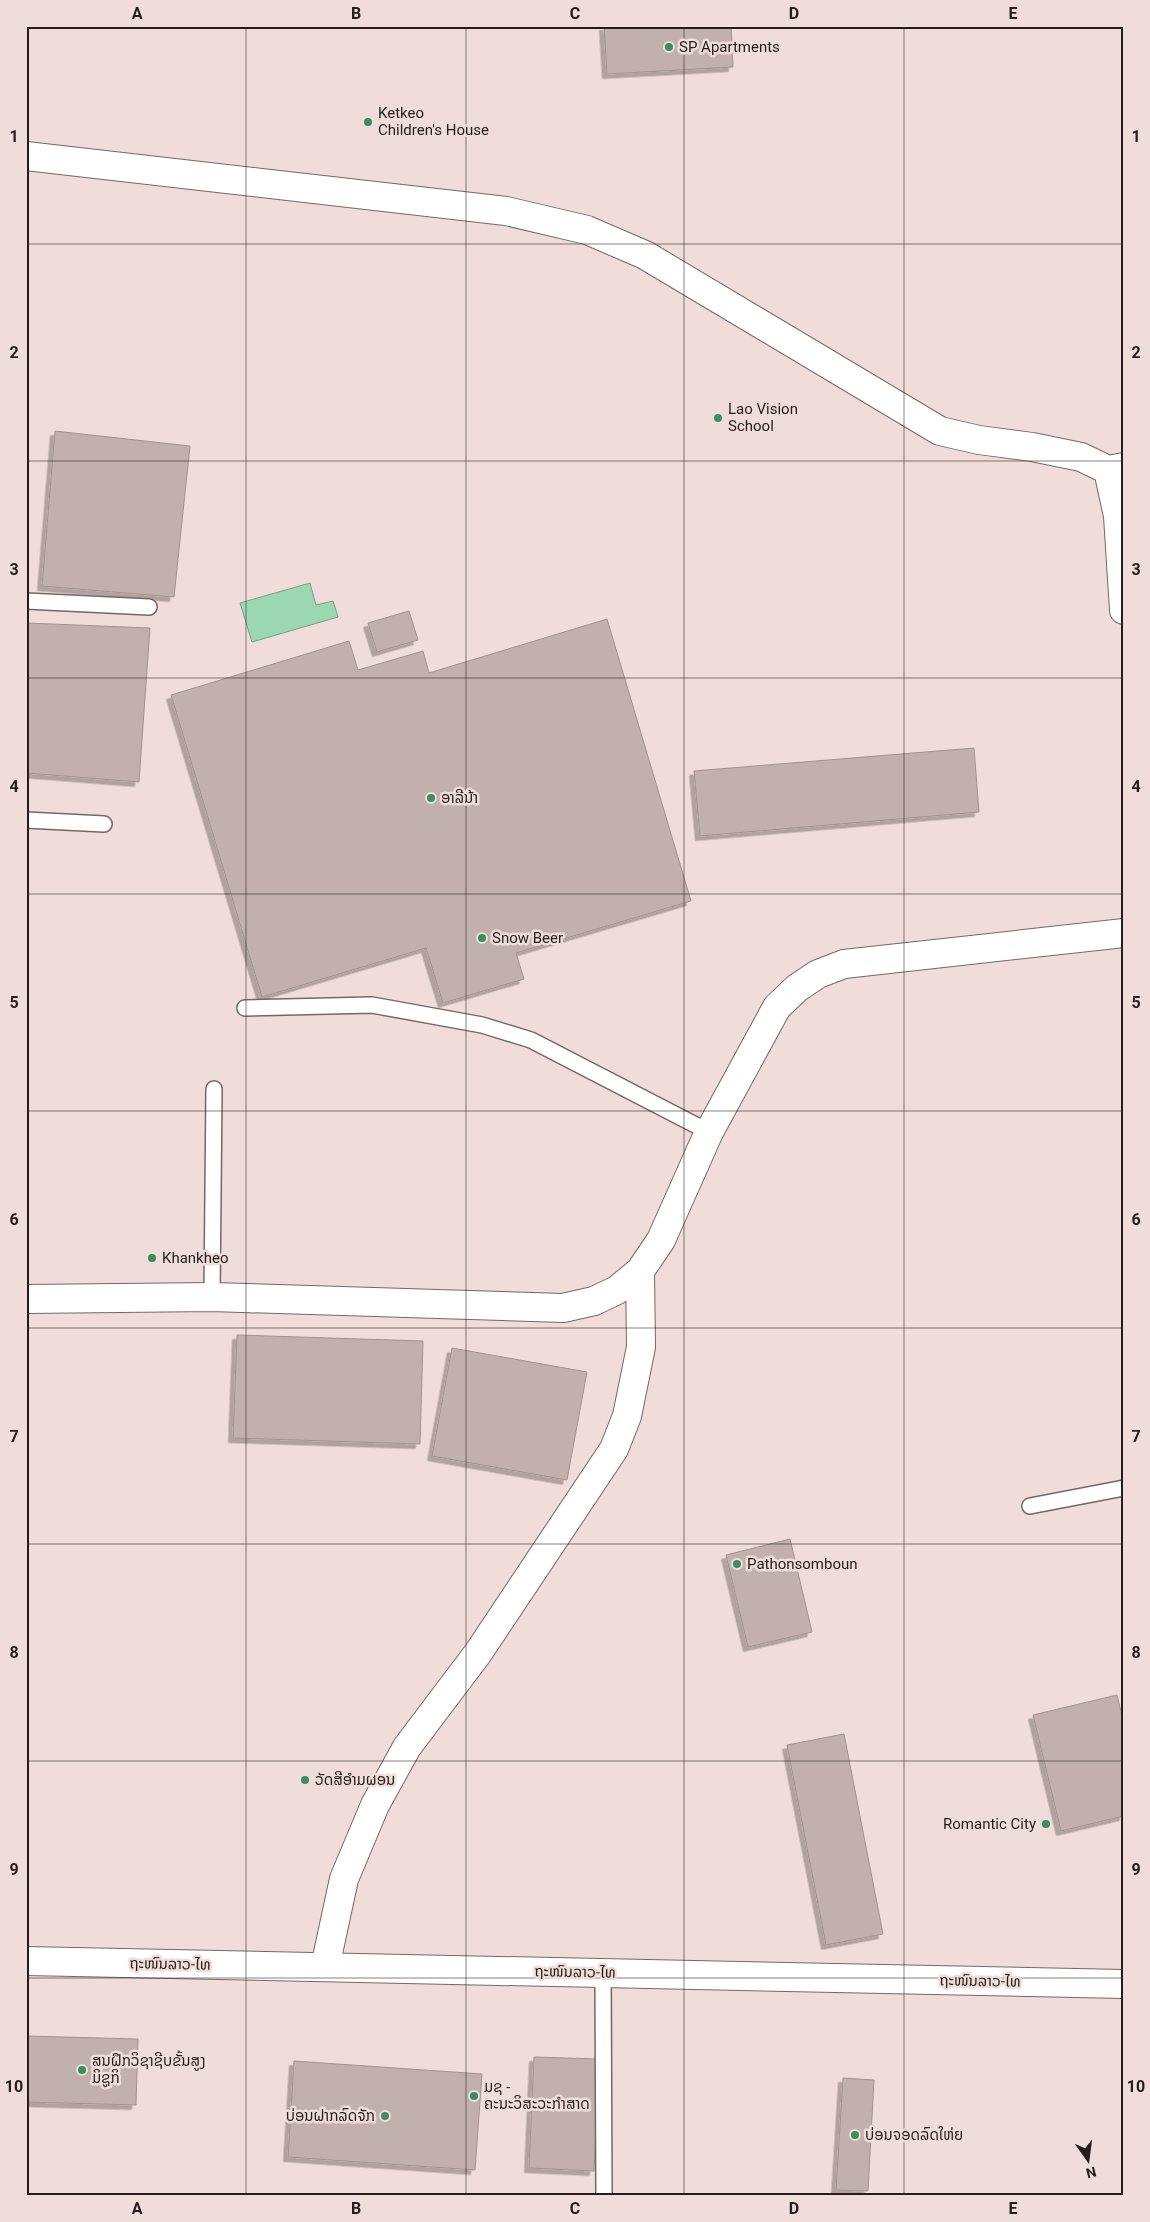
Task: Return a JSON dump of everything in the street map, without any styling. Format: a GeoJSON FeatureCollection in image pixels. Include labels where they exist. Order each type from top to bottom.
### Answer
{"type":"FeatureCollection","features":[{"type":"Feature","properties":{"kind":"street"},"geometry":{"type":"LineString","coordinates":[[26,156],[506,211],[587,230],[645,255],[940,431],[979,440],[1032,447],[1081,457],[1116,468],[1124,610]]}},
{"type":"Feature","properties":{"kind":"street"},"geometry":{"type":"LineString","coordinates":[[26,1299],[212,1297],[563,1308],[594,1301],[617,1290],[640,1271],[662,1240],[709,1132],[777,1007],[797,988],[818,974],[844,964],[1124,933]]}},
{"type":"Feature","properties":{"kind":"street"},"geometry":{"type":"LineString","coordinates":[[325,1968],[344,1879],[375,1805],[407,1747],[478,1653],[614,1449],[627,1416],[641,1347],[640,1271]]}},
{"type":"Feature","properties":{"kind":"street","name":"ຖະໜົນລາວ-ໄທ"},"geometry":{"type":"LineString","coordinates":[[26,1961],[1124,1984]]}},
{"type":"Feature","properties":{"kind":"lane"},"geometry":{"type":"LineString","coordinates":[[26,601],[149,607]]}},
{"type":"Feature","properties":{"kind":"lane"},"geometry":{"type":"LineString","coordinates":[[26,820],[104,824]]}},
{"type":"Feature","properties":{"kind":"lane"},"geometry":{"type":"LineString","coordinates":[[245,1008],[372,1005],[482,1025],[531,1040],[709,1132]]}},
{"type":"Feature","properties":{"kind":"lane"},"geometry":{"type":"LineString","coordinates":[[212,1297],[214,1089]]}},
{"type":"Feature","properties":{"kind":"lane"},"geometry":{"type":"LineString","coordinates":[[1030,1506],[1124,1488]]}},
{"type":"Feature","properties":{"kind":"lane"},"geometry":{"type":"LineString","coordinates":[[603,1972],[604,2196]]}},
{"type":"Feature","properties":{"kind":"shaded area"},"geometry":{"type":"Polygon","coordinates":[[[310,583],[316,605],[333,601],[338,617],[252,642],[240,603],[310,583]]]}},
{"type":"Feature","properties":{"kind":"building","name":"SP Apartments"},"geometry":{"type":"Polygon","coordinates":[[[604,26],[731,26],[733,67],[607,74],[604,26]]]}},
{"type":"Feature","properties":{"kind":"building"},"geometry":{"type":"Polygon","coordinates":[[[55,431],[190,446],[174,597],[42,586],[55,431]]]}},
{"type":"Feature","properties":{"kind":"building"},"geometry":{"type":"Polygon","coordinates":[[[409,611],[418,640],[377,652],[368,623],[409,611]]]}},
{"type":"Feature","properties":{"kind":"building","name":"ອາລີນ້າ"},"geometry":{"type":"Polygon","coordinates":[[[607,619],[691,901],[516,953],[524,979],[443,1003],[426,948],[262,997],[171,695],[349,641],[358,670],[423,651],[429,673],[607,619]]]}},
{"type":"Feature","properties":{"kind":"building"},"geometry":{"type":"Polygon","coordinates":[[[27,623],[150,628],[139,782],[26,773],[27,623]]]}},
{"type":"Feature","properties":{"kind":"building"},"geometry":{"type":"Polygon","coordinates":[[[974,748],[979,812],[700,836],[694,771],[974,748]]]}},
{"type":"Feature","properties":{"kind":"building"},"geometry":{"type":"Polygon","coordinates":[[[237,1335],[423,1341],[420,1444],[233,1438],[237,1335]]]}},
{"type":"Feature","properties":{"kind":"building"},"geometry":{"type":"Polygon","coordinates":[[[452,1348],[587,1372],[567,1480],[432,1456],[452,1348]]]}},
{"type":"Feature","properties":{"kind":"building"},"geometry":{"type":"Polygon","coordinates":[[[790,1539],[812,1632],[748,1647],[726,1555],[790,1539]]]}},
{"type":"Feature","properties":{"kind":"building"},"geometry":{"type":"Polygon","coordinates":[[[1117,1695],[1124,1724],[1124,1816],[1061,1831],[1033,1715],[1117,1695]]]}},
{"type":"Feature","properties":{"kind":"building"},"geometry":{"type":"Polygon","coordinates":[[[844,1734],[883,1934],[826,1945],[787,1745],[844,1734]]]}},
{"type":"Feature","properties":{"kind":"building","name":"ສູນຝຶກວິຊາຊີບຂັ້ນສູງ ມິຊູກິ"},"geometry":{"type":"Polygon","coordinates":[[[26,2036],[138,2039],[136,2105],[26,2102],[26,2036]]]}},
{"type":"Feature","properties":{"kind":"building"},"geometry":{"type":"Polygon","coordinates":[[[534,2057],[599,2059],[594,2171],[529,2168],[534,2057]]]}},
{"type":"Feature","properties":{"kind":"building","name":"ບ່ອນຝາກລົດຈັກ"},"geometry":{"type":"Polygon","coordinates":[[[294,2061],[482,2074],[475,2170],[288,2157],[294,2061]]]}},
{"type":"Feature","properties":{"kind":"building","name":"ບ່ອນຈອດລົດໃຫ່ຍ"},"geometry":{"type":"Polygon","coordinates":[[[843,2078],[874,2080],[868,2191],[836,2190],[843,2078]]]}},
{"type":"Feature","properties":{"kind":"place","name":"SP Apartments"},"geometry":{"type":"Point","coordinates":[669,47]}},
{"type":"Feature","properties":{"kind":"place","name":"Ketkeo Children's House"},"geometry":{"type":"Point","coordinates":[368,122]}},
{"type":"Feature","properties":{"kind":"place","name":"Lao Vision School"},"geometry":{"type":"Point","coordinates":[718,418]}},
{"type":"Feature","properties":{"kind":"place","name":"ອາລີນ້າ"},"geometry":{"type":"Point","coordinates":[431,798]}},
{"type":"Feature","properties":{"kind":"place","name":"Snow Beer"},"geometry":{"type":"Point","coordinates":[482,938]}},
{"type":"Feature","properties":{"kind":"place","name":"Khankheo"},"geometry":{"type":"Point","coordinates":[152,1258]}},
{"type":"Feature","properties":{"kind":"place","name":"Pathonsomboun"},"geometry":{"type":"Point","coordinates":[737,1564]}},
{"type":"Feature","properties":{"kind":"place","name":"ວັດສີອຳມຜອນ"},"geometry":{"type":"Point","coordinates":[305,1780]}},
{"type":"Feature","properties":{"kind":"place","name":"Romantic City"},"geometry":{"type":"Point","coordinates":[1046,1824]}},
{"type":"Feature","properties":{"kind":"place","name":"ສູນຝຶກວິຊາຊີບຂັ້ນສູງ ມິຊູກິ"},"geometry":{"type":"Point","coordinates":[82,2070]}},
{"type":"Feature","properties":{"kind":"place","name":"ມຊ - ຄະນະວິສະວະກຳສາດ"},"geometry":{"type":"Point","coordinates":[474,2096]}},
{"type":"Feature","properties":{"kind":"place","name":"ບ່ອນຝາກລົດຈັກ"},"geometry":{"type":"Point","coordinates":[385,2116]}},
{"type":"Feature","properties":{"kind":"place","name":"ບ່ອນຈອດລົດໃຫ່ຍ"},"geometry":{"type":"Point","coordinates":[855,2135]}}]}
